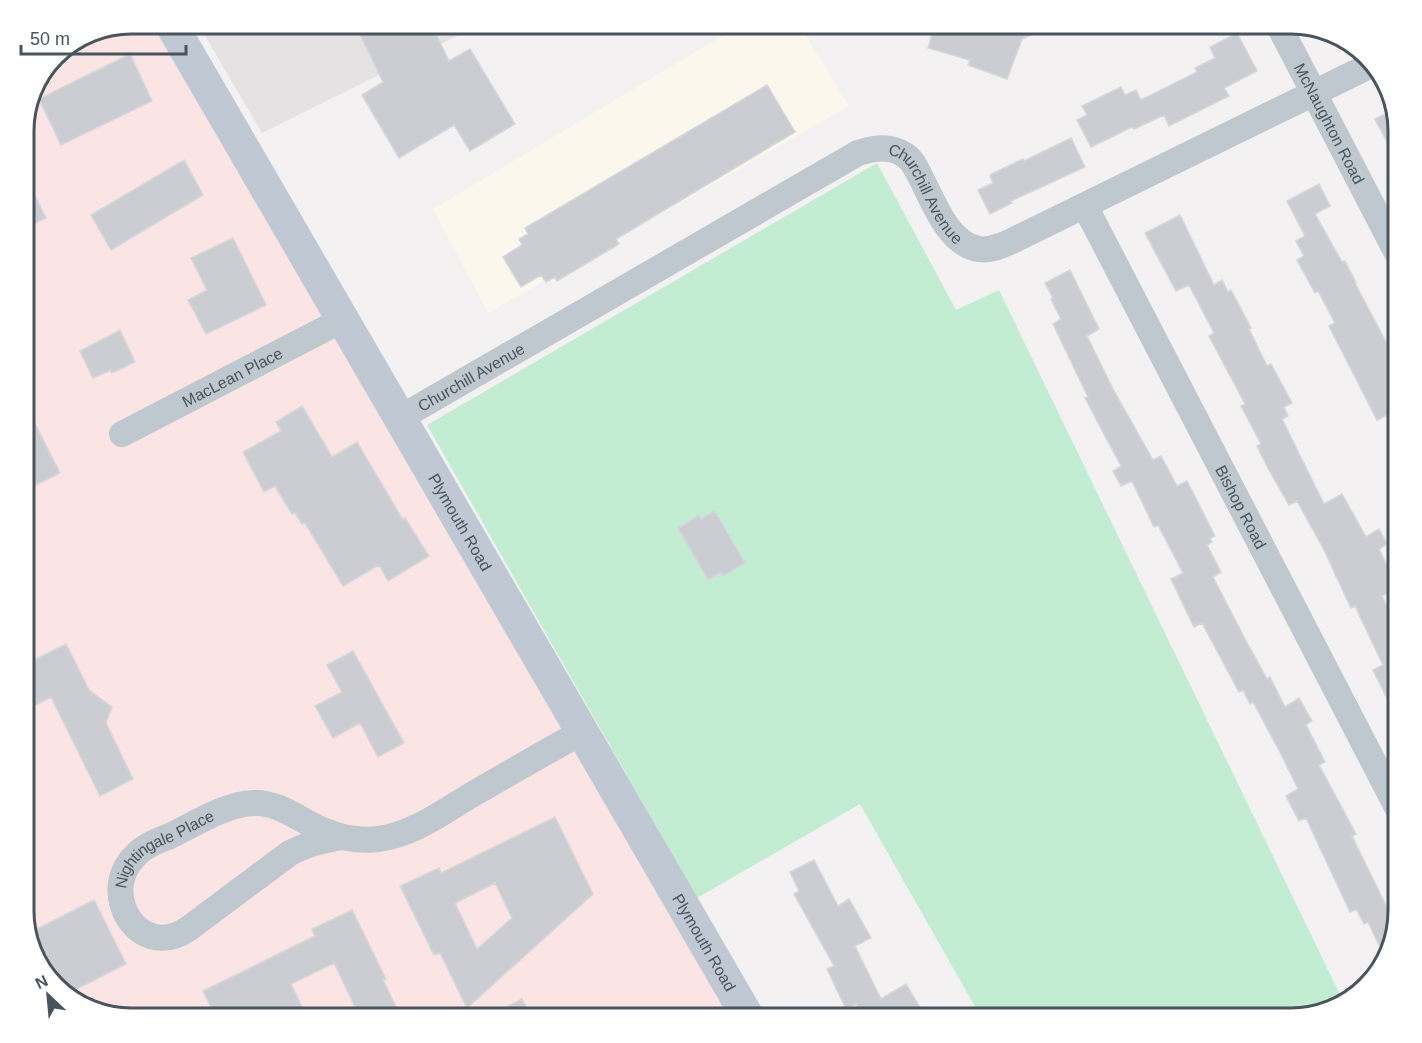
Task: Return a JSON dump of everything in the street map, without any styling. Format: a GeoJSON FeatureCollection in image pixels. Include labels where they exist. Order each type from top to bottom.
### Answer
{"type":"FeatureCollection","features":[{"type":"Feature","properties":{"kind":"street","name":"Plymouth Road"},"geometry":{"type":"LineString","coordinates":[[177,34],[743,1009]]}},
{"type":"Feature","properties":{"kind":"street","name":"McNaughton Road"},"geometry":{"type":"LineString","coordinates":[[1283,34],[1388,235]]}},
{"type":"Feature","properties":{"kind":"street","name":"Churchill Avenue"},"geometry":{"type":"LineString","coordinates":[[400,418],[850,157],[868,150],[887,148],[903,153],[910,160],[951,231],[963,243],[978,249],[987,249],[1010,242],[1364,69]]}},
{"type":"Feature","properties":{"kind":"street","name":"Bishop Road"},"geometry":{"type":"LineString","coordinates":[[1085,206],[1388,790]]}},
{"type":"Feature","properties":{"kind":"street","name":"MacLean Place"},"geometry":{"type":"LineString","coordinates":[[122,434],[344,319]]}},
{"type":"Feature","properties":{"kind":"street","name":"Nightingale Place"},"geometry":{"type":"LineString","coordinates":[[342,837],[324,839],[290,853],[188,929],[176,935],[162,938],[142,932],[132,924],[124,911],[120,885],[125,869],[135,855],[149,845],[235,806],[256,803],[278,807],[324,831],[342,837],[359,840],[394,836],[410,830],[582,732]]}},
{"type":"Feature","properties":{"kind":"shaded area"},"geometry":{"type":"Polygon","coordinates":[[[177,34],[743,1009],[132,1009],[113,1007],[83,995],[78,992],[78,965],[52,965],[48,960],[38,936],[35,917],[36,113],[51,78],[63,63],[78,51],[95,42],[113,36],[177,34]]]}},
{"type":"Feature","properties":{"kind":"shaded area"},"geometry":{"type":"Polygon","coordinates":[[[204,34],[461,34],[262,133],[204,34]]]}},
{"type":"Feature","properties":{"kind":"shaded area"},"geometry":{"type":"Polygon","coordinates":[[[725,34],[805,34],[849,106],[488,313],[433,209],[725,34]]]}},
{"type":"Feature","properties":{"kind":"green space"},"geometry":{"type":"Polygon","coordinates":[[[877,163],[956,310],[999,290],[1340,994],[1309,1007],[1290,1009],[976,1009],[860,804],[697,898],[427,425],[877,163]]]}},
{"type":"Feature","properties":{"kind":"building"},"geometry":{"type":"Polygon","coordinates":[[[360,34],[436,34],[449,61],[470,49],[515,124],[470,151],[454,125],[399,158],[362,95],[383,82],[360,34]]]}},
{"type":"Feature","properties":{"kind":"building"},"geometry":{"type":"Polygon","coordinates":[[[932,34],[1032,34],[1022,39],[1007,79],[968,65],[970,60],[928,48],[932,34]]]}},
{"type":"Feature","properties":{"kind":"building"},"geometry":{"type":"Polygon","coordinates":[[[1238,34],[1257,71],[1224,88],[1229,96],[1169,126],[1164,115],[1134,129],[1132,127],[1091,147],[1077,120],[1087,115],[1082,106],[1121,87],[1125,95],[1136,90],[1141,100],[1197,72],[1195,68],[1215,58],[1210,47],[1238,34]]]}},
{"type":"Feature","properties":{"kind":"building"},"geometry":{"type":"Polygon","coordinates":[[[130,54],[152,101],[61,145],[40,101],[41,98],[130,54]]]}},
{"type":"Feature","properties":{"kind":"building"},"geometry":{"type":"Polygon","coordinates":[[[767,85],[795,132],[616,239],[619,244],[557,281],[555,277],[546,282],[541,275],[521,287],[503,257],[522,245],[519,239],[528,234],[525,228],[767,85]]]}},
{"type":"Feature","properties":{"kind":"building"},"geometry":{"type":"Polygon","coordinates":[[[1386,114],[1388,143],[1375,119],[1386,114]]]}},
{"type":"Feature","properties":{"kind":"building"},"geometry":{"type":"Polygon","coordinates":[[[1071,138],[1085,167],[1011,201],[1012,203],[990,214],[978,190],[993,183],[990,175],[1071,138]]]}},
{"type":"Feature","properties":{"kind":"building"},"geometry":{"type":"Polygon","coordinates":[[[184,160],[203,195],[111,250],[91,215],[184,160]]]}},
{"type":"Feature","properties":{"kind":"building"},"geometry":{"type":"Polygon","coordinates":[[[1319,184],[1330,206],[1315,214],[1342,262],[1345,261],[1388,346],[1388,415],[1377,420],[1329,326],[1335,323],[1318,291],[1315,293],[1297,260],[1304,256],[1296,241],[1305,236],[1287,201],[1319,184]]]}},
{"type":"Feature","properties":{"kind":"building"},"geometry":{"type":"Polygon","coordinates":[[[35,196],[46,218],[35,223],[35,196]]]}},
{"type":"Feature","properties":{"kind":"building"},"geometry":{"type":"Polygon","coordinates":[[[1180,215],[1214,285],[1222,280],[1228,292],[1231,290],[1251,328],[1249,329],[1267,366],[1271,364],[1292,403],[1284,407],[1288,416],[1282,419],[1324,504],[1342,494],[1366,537],[1379,529],[1387,544],[1379,549],[1388,567],[1388,593],[1382,596],[1388,608],[1388,701],[1373,670],[1383,665],[1355,606],[1351,608],[1323,548],[1297,501],[1289,505],[1269,470],[1257,446],[1261,444],[1241,406],[1245,404],[1209,336],[1214,333],[1189,285],[1176,291],[1145,233],[1180,215]]]}},
{"type":"Feature","properties":{"kind":"building"},"geometry":{"type":"Polygon","coordinates":[[[233,238],[266,305],[206,334],[188,300],[207,290],[191,258],[233,238]]]}},
{"type":"Feature","properties":{"kind":"building"},"geometry":{"type":"Polygon","coordinates":[[[1070,270],[1099,329],[1087,336],[1113,389],[1153,460],[1161,456],[1177,486],[1187,481],[1215,536],[1210,538],[1212,542],[1207,545],[1221,572],[1213,577],[1244,637],[1267,679],[1270,677],[1285,707],[1299,698],[1312,721],[1306,725],[1325,762],[1319,765],[1356,834],[1352,836],[1388,910],[1386,930],[1380,947],[1368,922],[1364,924],[1356,909],[1350,912],[1306,818],[1299,821],[1286,796],[1298,789],[1253,702],[1250,704],[1243,690],[1239,692],[1202,623],[1194,627],[1171,579],[1183,573],[1158,525],[1154,527],[1132,481],[1121,486],[1113,471],[1121,466],[1085,398],[1088,397],[1053,324],[1061,319],[1045,283],[1070,270]]]}},
{"type":"Feature","properties":{"kind":"building"},"geometry":{"type":"Polygon","coordinates":[[[120,330],[135,362],[112,373],[111,370],[93,378],[80,351],[120,330]]]}},
{"type":"Feature","properties":{"kind":"building"},"geometry":{"type":"Polygon","coordinates":[[[302,406],[332,457],[357,442],[403,520],[405,518],[429,556],[388,581],[379,565],[343,586],[305,523],[302,524],[295,513],[292,514],[275,486],[264,492],[243,452],[281,431],[276,422],[302,406]]]}},
{"type":"Feature","properties":{"kind":"building"},"geometry":{"type":"Polygon","coordinates":[[[35,424],[60,473],[35,486],[35,424]]]}},
{"type":"Feature","properties":{"kind":"building"},"geometry":{"type":"Polygon","coordinates":[[[715,511],[745,563],[723,576],[721,572],[708,580],[678,528],[699,515],[701,519],[715,511]]]}},
{"type":"Feature","properties":{"kind":"building"},"geometry":{"type":"Polygon","coordinates":[[[66,644],[89,690],[112,707],[106,723],[133,779],[100,796],[51,697],[35,705],[35,660],[66,644]]]}},
{"type":"Feature","properties":{"kind":"building"},"geometry":{"type":"Polygon","coordinates":[[[353,651],[404,743],[378,757],[360,723],[333,738],[315,706],[342,692],[327,665],[353,651]]]}},
{"type":"Feature","properties":{"kind":"building"},"geometry":{"type":"Polygon","coordinates":[[[555,817],[593,894],[467,1008],[440,953],[434,955],[400,886],[439,868],[441,873],[555,817]],[[495,883],[455,903],[477,949],[512,918],[495,883]]]}},
{"type":"Feature","properties":{"kind":"building"},"geometry":{"type":"Polygon","coordinates":[[[814,860],[838,906],[849,899],[871,938],[855,946],[881,999],[906,984],[921,1009],[859,1009],[856,1004],[846,1009],[827,969],[834,966],[794,894],[799,891],[790,872],[814,860]]]}},
{"type":"Feature","properties":{"kind":"building"},"geometry":{"type":"Polygon","coordinates":[[[94,900],[126,964],[78,988],[78,965],[52,965],[37,929],[94,900]]]}},
{"type":"Feature","properties":{"kind":"building"},"geometry":{"type":"Polygon","coordinates":[[[352,910],[386,979],[383,980],[397,1009],[356,1009],[334,963],[291,984],[303,1009],[212,1009],[203,991],[315,936],[312,929],[352,910]]]}},
{"type":"Feature","properties":{"kind":"building"},"geometry":{"type":"Polygon","coordinates":[[[522,999],[527,1009],[502,1009],[522,999]]]}}]}
